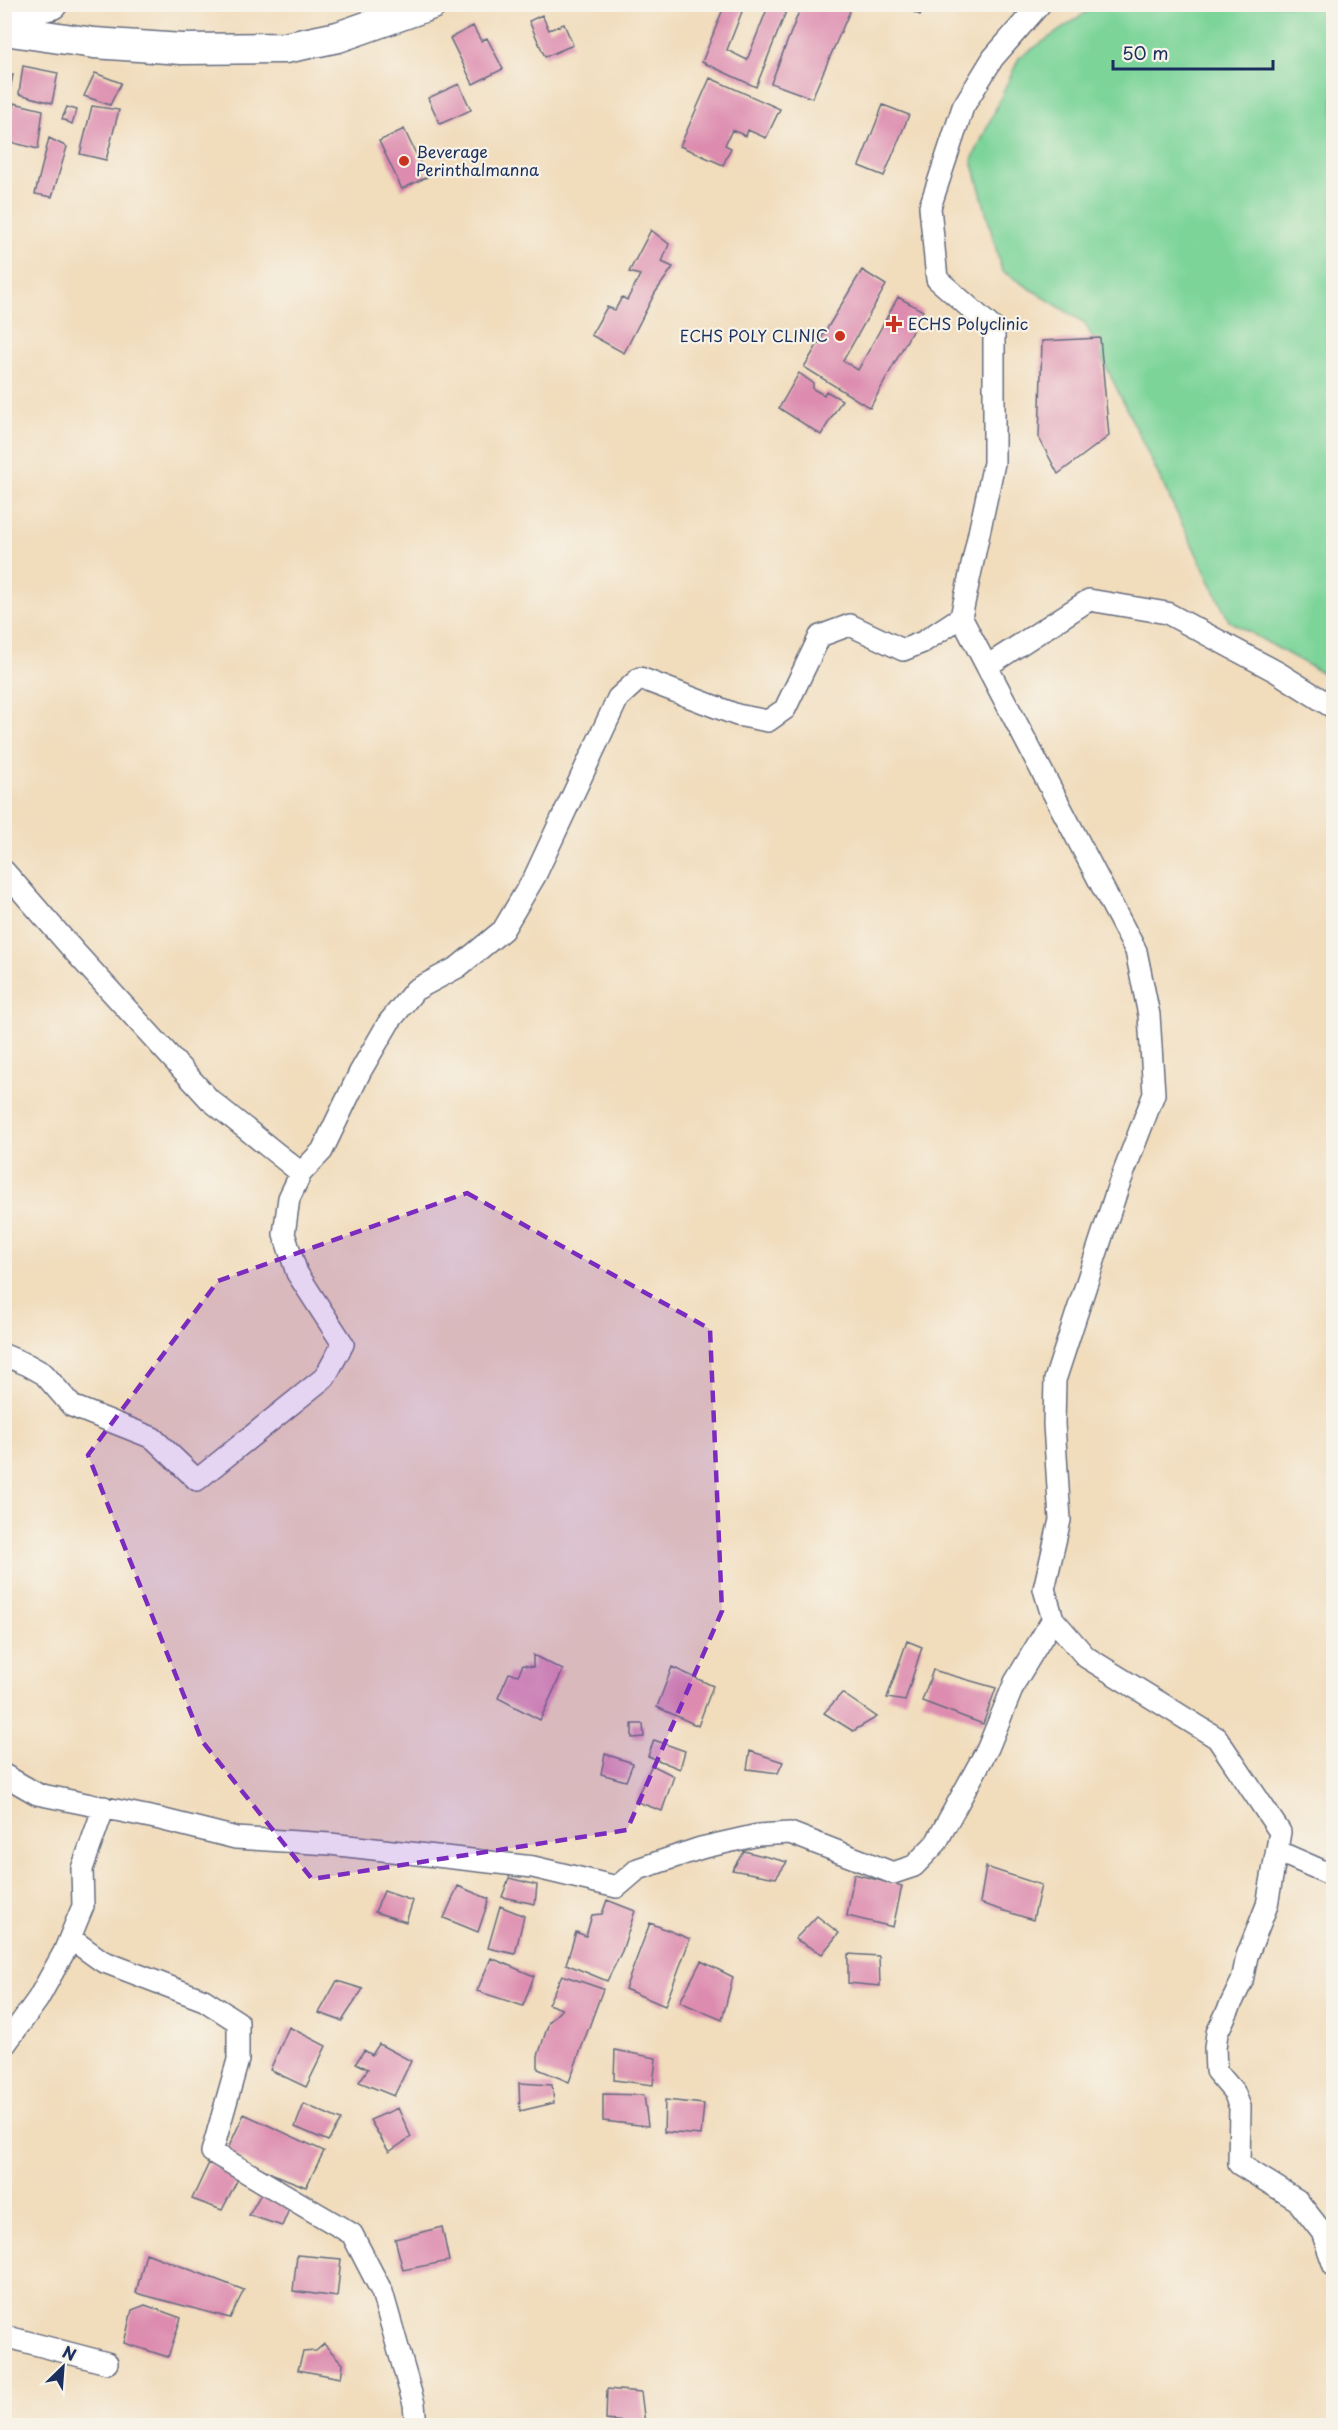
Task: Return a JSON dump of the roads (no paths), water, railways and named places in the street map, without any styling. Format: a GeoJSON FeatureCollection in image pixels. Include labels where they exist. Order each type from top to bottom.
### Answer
{"type":"FeatureCollection","features":[{"type":"Feature","properties":{"kind":"highway"},"geometry":{"type":"LineString","coordinates":[[4,16],[52,4]]}},
{"type":"Feature","properties":{"kind":"highway"},"geometry":{"type":"LineString","coordinates":[[4,30],[94,43],[182,49],[285,48],[338,37],[432,4]]}},
{"type":"Feature","properties":{"kind":"street"},"geometry":{"type":"LineString","coordinates":[[1040,4],[993,58],[963,107],[930,207],[937,279],[994,329],[994,463],[961,617],[1136,951],[1149,1015],[1154,1094],[1118,1187],[1055,1380],[1054,1424],[1060,1520],[1044,1589],[1053,1618],[1086,1657],[1216,1738],[1280,1832],[1267,1905],[1247,1956],[1242,1981],[1217,2033],[1214,2060],[1216,2071],[1234,2092],[1240,2106],[1239,2164],[1297,2200],[1322,2232],[1334,2266]]}},
{"type":"Feature","properties":{"kind":"street"},"geometry":{"type":"LineString","coordinates":[[987,666],[1089,600],[1167,613],[1277,672],[1334,708]]}},
{"type":"Feature","properties":{"kind":"street"},"geometry":{"type":"LineString","coordinates":[[4,1355],[44,1374],[72,1406],[153,1438],[197,1479],[325,1377],[343,1344],[297,1274],[284,1234],[289,1198],[301,1173],[322,1151],[360,1072],[389,1022],[415,990],[458,967],[503,930],[535,876],[618,698],[640,678],[737,715],[768,721],[784,710],[820,636],[850,625],[903,650],[923,642],[961,617]]}},
{"type":"Feature","properties":{"kind":"street"},"geometry":{"type":"LineString","coordinates":[[4,871],[210,1100],[301,1173]]}},
{"type":"Feature","properties":{"kind":"street"},"geometry":{"type":"LineString","coordinates":[[4,1775],[37,1794],[160,1819],[236,1838],[330,1844],[533,1867],[617,1887],[638,1869],[701,1848],[758,1835],[790,1833],[893,1873],[914,1866],[936,1843],[988,1748],[1015,1682],[1053,1618]]}},
{"type":"Feature","properties":{"kind":"street"},"geometry":{"type":"LineString","coordinates":[[4,2046],[38,1999],[70,1938],[83,1905],[82,1869],[104,1807]]}},
{"type":"Feature","properties":{"kind":"street"},"geometry":{"type":"LineString","coordinates":[[1277,1851],[1334,1876]]}},
{"type":"Feature","properties":{"kind":"street"},"geometry":{"type":"LineString","coordinates":[[70,1938],[102,1961],[204,2000],[238,2022],[238,2060],[212,2152],[352,2234],[382,2292],[414,2404],[416,2426]]}},
{"type":"Feature","properties":{"kind":"street"},"geometry":{"type":"LineString","coordinates":[[4,2336],[107,2363]]}},
{"type":"Feature","properties":{"kind":"place","name":"Beverage Perinthalmanna"},"geometry":{"type":"Point","coordinates":[404,161]}},
{"type":"Feature","properties":{"kind":"place","name":"ECHS Polyclinic"},"geometry":{"type":"Point","coordinates":[894,324]}},
{"type":"Feature","properties":{"kind":"place","name":"ECHS POLY CLINIC"},"geometry":{"type":"Point","coordinates":[840,336]}}]}
